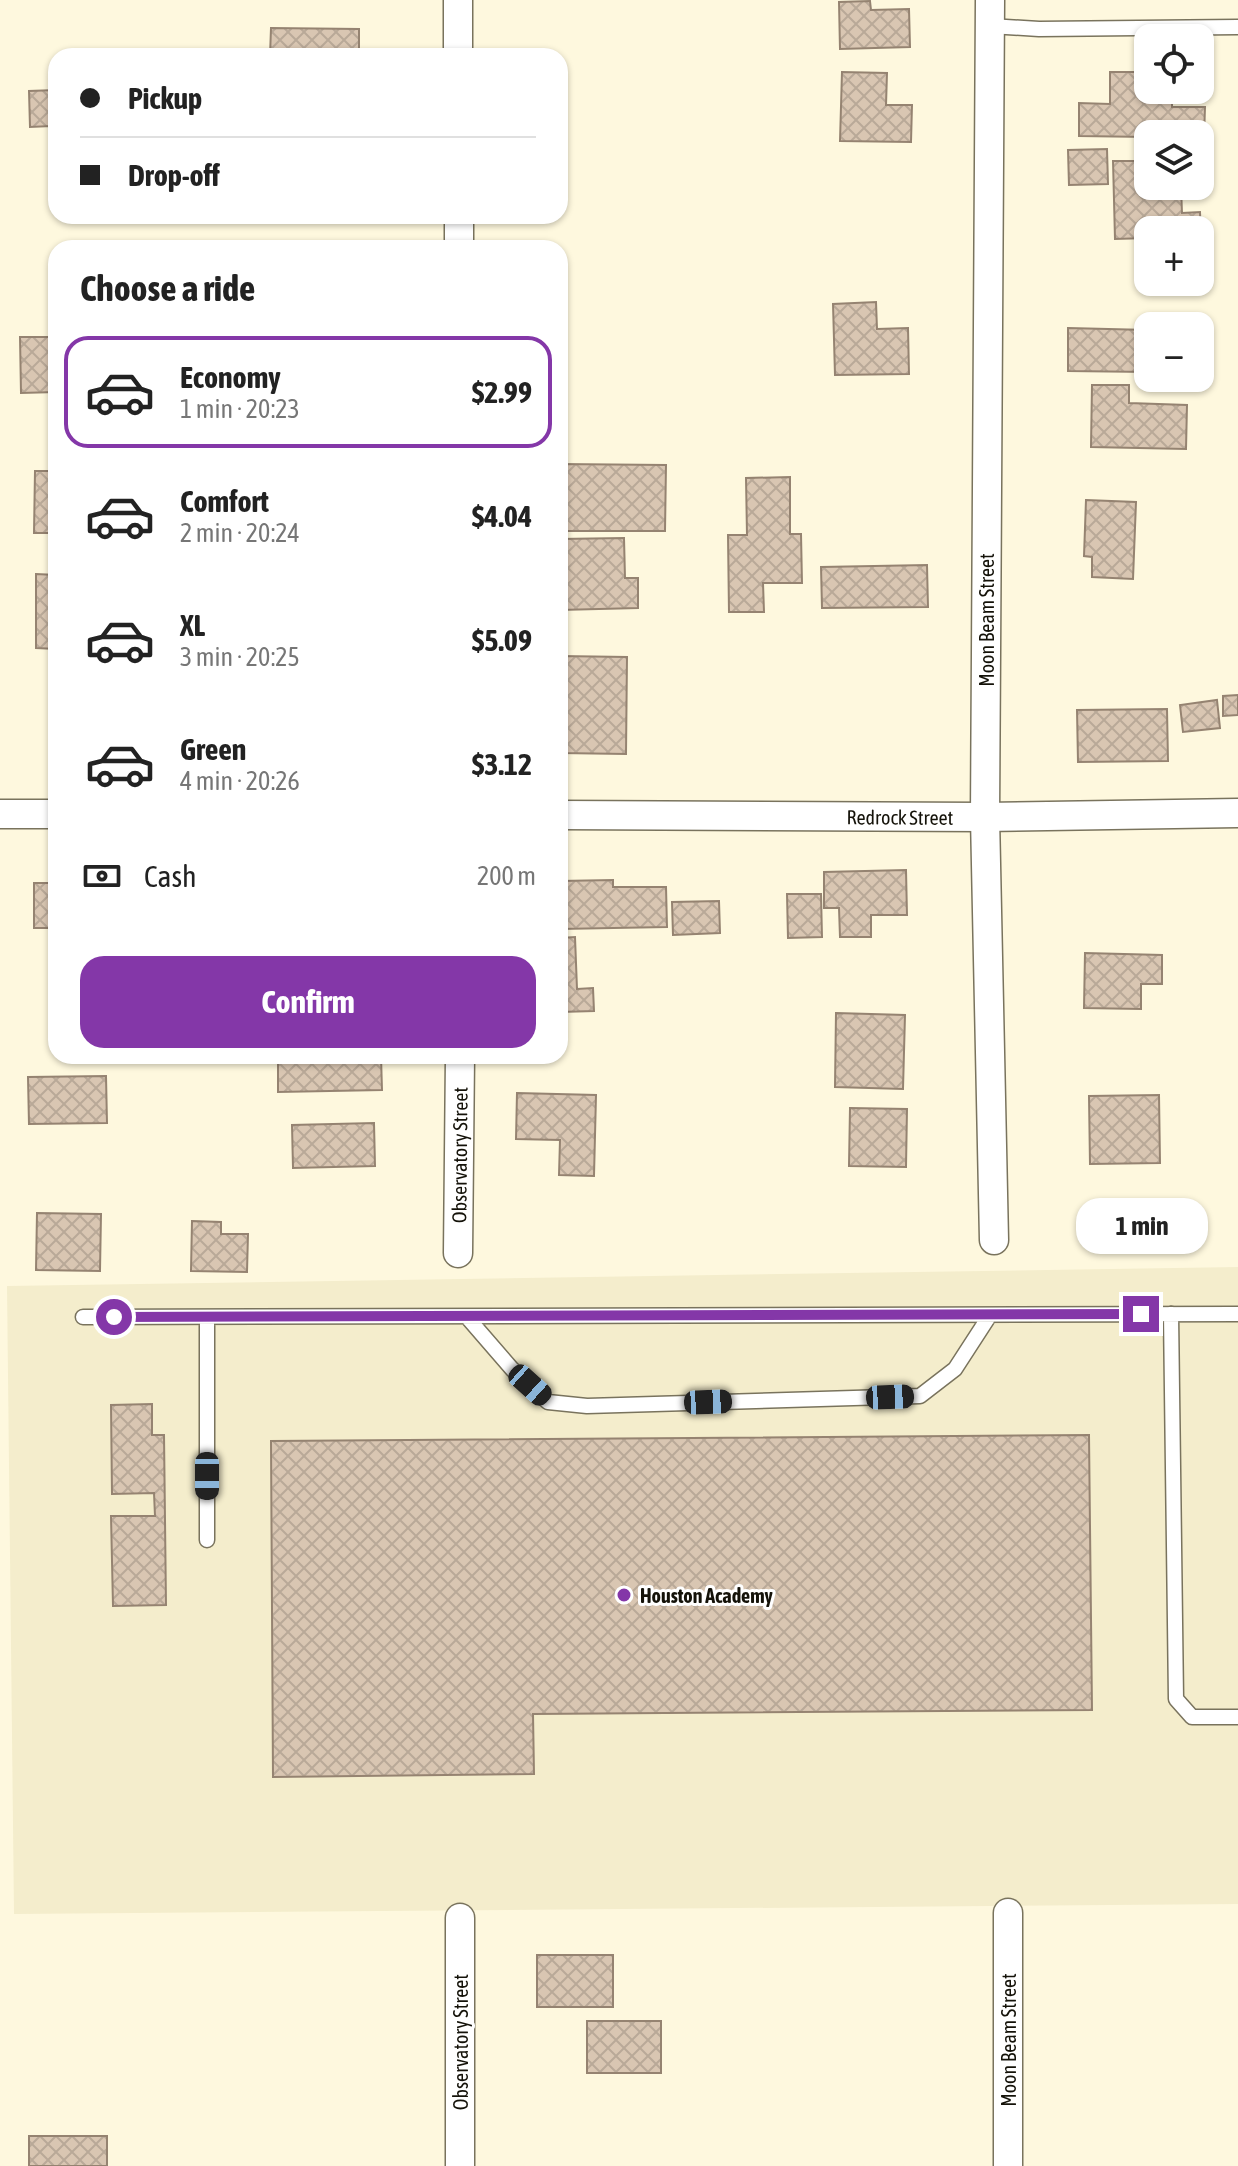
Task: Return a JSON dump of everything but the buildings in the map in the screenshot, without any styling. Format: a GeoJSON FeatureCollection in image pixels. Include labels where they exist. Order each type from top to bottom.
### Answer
{"type":"FeatureCollection","features":[{"type":"Feature","properties":{"kind":"street"},"geometry":{"type":"LineString","coordinates":[[458,0],[458,48]]}},
{"type":"Feature","properties":{"kind":"street","name":"Moon Beam Street"},"geometry":{"type":"LineString","coordinates":[[990,13],[985,817],[994,1240]]}},
{"type":"Feature","properties":{"kind":"street","name":"Redrock Street"},"geometry":{"type":"LineString","coordinates":[[568,815],[985,817],[1238,813]]}},
{"type":"Feature","properties":{"kind":"street"},"geometry":{"type":"LineString","coordinates":[[0,814],[48,814]]}},
{"type":"Feature","properties":{"kind":"street","name":"Observatory Street"},"geometry":{"type":"LineString","coordinates":[[458,1253],[460,1064]]}},
{"type":"Feature","properties":{"kind":"street","name":"Moon Beam Street"},"geometry":{"type":"LineString","coordinates":[[1008,1913],[1008,2166]]}},
{"type":"Feature","properties":{"kind":"street","name":"Observatory Street"},"geometry":{"type":"LineString","coordinates":[[460,1918],[460,2166]]}},
{"type":"Feature","properties":{"kind":"lane"},"geometry":{"type":"LineString","coordinates":[[990,13],[1039,29],[1238,27]]}},
{"type":"Feature","properties":{"kind":"lane"},"geometry":{"type":"LineString","coordinates":[[1171,1314],[1176,1699],[1192,1717],[1238,1717]]}},
{"type":"Feature","properties":{"kind":"lane"},"geometry":{"type":"LineString","coordinates":[[83,1317],[1238,1314]]}},
{"type":"Feature","properties":{"kind":"lane"},"geometry":{"type":"LineString","coordinates":[[467,1317],[512,1369],[548,1402],[587,1406],[920,1396],[955,1369],[990,1315]]}},
{"type":"Feature","properties":{"kind":"lane"},"geometry":{"type":"LineString","coordinates":[[207,1317],[207,1540]]}},
{"type":"Feature","properties":{"kind":"shaded area","name":"Houston Academy"},"geometry":{"type":"Polygon","coordinates":[[[1238,1267],[1238,1904],[14,1914],[7,1286],[1238,1267]]]}},
{"type":"Feature","properties":{"kind":"place","name":"Houston Academy"},"geometry":{"type":"Point","coordinates":[624,1595]}},
{"type":"Feature","properties":{"kind":"route"},"geometry":{"type":"LineString","coordinates":[[114,1317],[1141,1314]]}}]}
